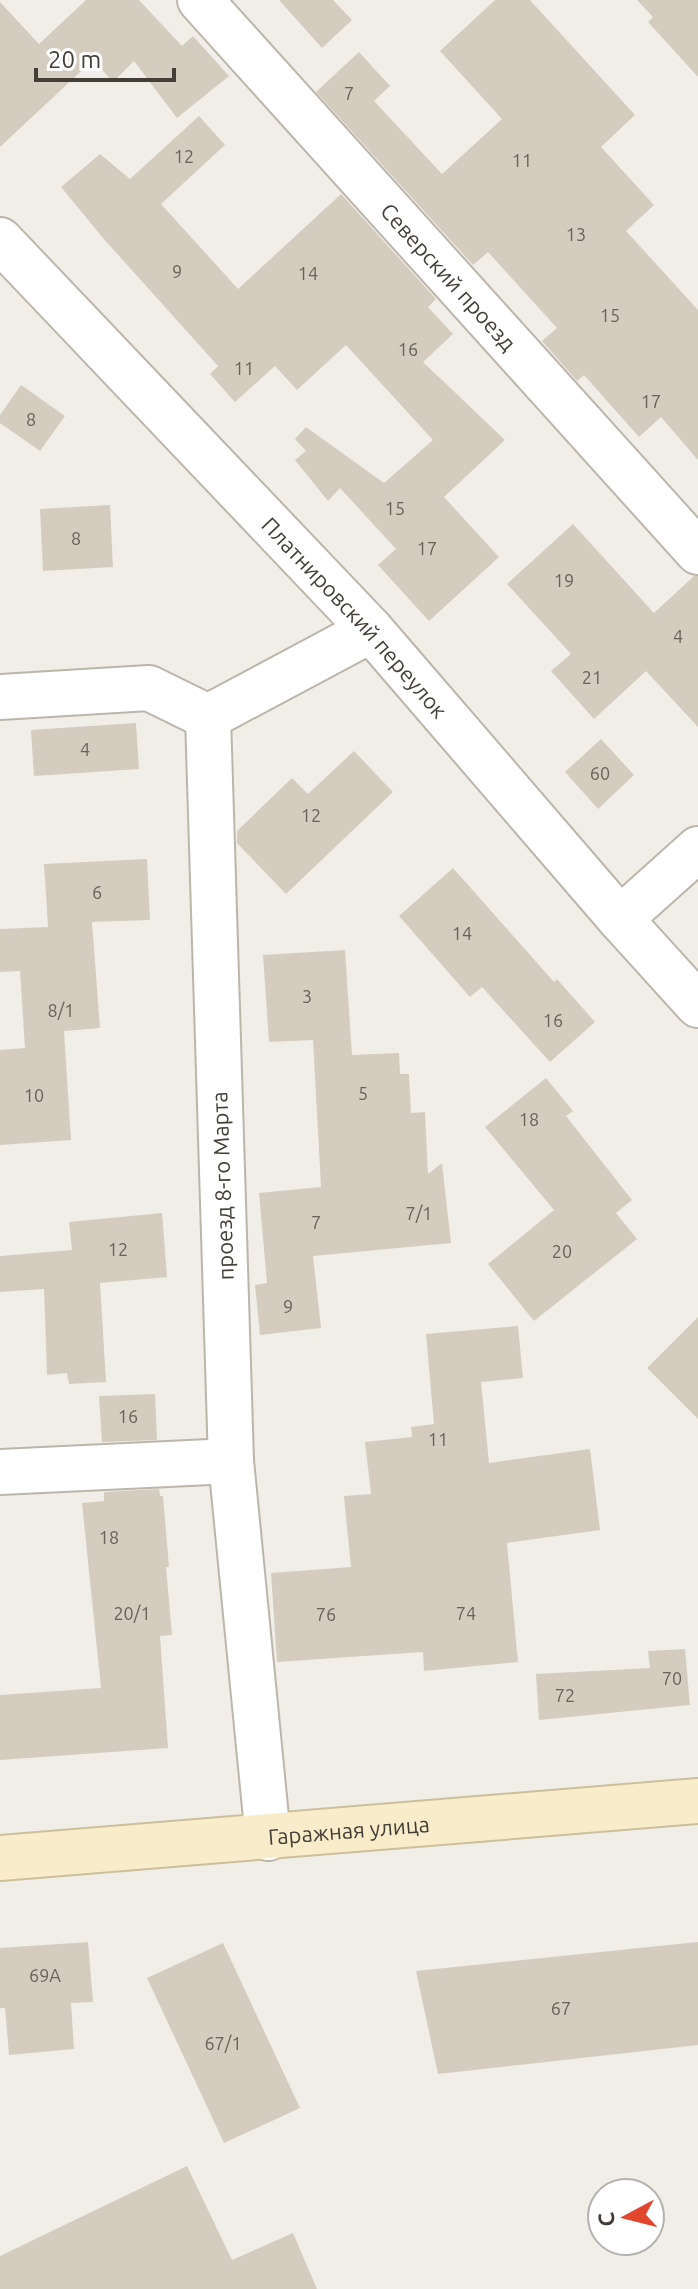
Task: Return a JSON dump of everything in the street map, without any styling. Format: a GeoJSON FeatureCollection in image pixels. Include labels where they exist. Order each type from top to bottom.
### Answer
{"type":"FeatureCollection","features":[{"type":"Feature","properties":{"kind":"street","name":"Северский проезд"},"geometry":{"type":"LineString","coordinates":[[200,0],[698,552]]}},
{"type":"Feature","properties":{"kind":"street","name":"Платнировский переулок"},"geometry":{"type":"LineString","coordinates":[[4,251],[371,630],[698,1005]]}},
{"type":"Feature","properties":{"kind":"street"},"geometry":{"type":"LineString","coordinates":[[0,697],[149,688],[208,717],[371,630]]}},
{"type":"Feature","properties":{"kind":"street","name":"проезд 8-го Марта"},"geometry":{"type":"LineString","coordinates":[[208,717],[231,1461],[268,1838]]}},
{"type":"Feature","properties":{"kind":"street"},"geometry":{"type":"LineString","coordinates":[[620,919],[698,849]]}},
{"type":"Feature","properties":{"kind":"street"},"geometry":{"type":"LineString","coordinates":[[0,1472],[231,1461]]}},
{"type":"Feature","properties":{"kind":"street","name":"Гаражная улица"},"geometry":{"type":"LineString","coordinates":[[0,1858],[698,1801]]}},
{"type":"Feature","properties":{"kind":"building"},"geometry":{"type":"Polygon","coordinates":[[[86,0],[139,0],[182,46],[193,36],[229,76],[177,118],[134,61],[113,82],[93,60],[0,147],[0,2],[39,44],[86,0]]]}},
{"type":"Feature","properties":{"kind":"building"},"geometry":{"type":"Polygon","coordinates":[[[279,0],[333,0],[352,20],[322,48],[279,0]]]}},
{"type":"Feature","properties":{"kind":"building"},"geometry":{"type":"Polygon","coordinates":[[[495,0],[530,0],[635,115],[601,147],[654,205],[626,231],[698,310],[698,460],[661,417],[639,437],[584,375],[577,381],[542,341],[557,328],[488,252],[473,265],[316,92],[359,52],[390,86],[374,101],[442,174],[502,119],[440,51],[495,0]]]}},
{"type":"Feature","properties":{"kind":"building"},"geometry":{"type":"Polygon","coordinates":[[[637,0],[698,0],[698,77],[648,22],[653,17],[637,0]]]}},
{"type":"Feature","properties":{"kind":"building"},"geometry":{"type":"Polygon","coordinates":[[[199,116],[225,145],[161,204],[238,289],[341,194],[436,299],[428,307],[453,334],[423,362],[505,440],[444,497],[499,557],[429,621],[378,565],[396,549],[340,488],[328,501],[295,460],[306,451],[295,439],[306,427],[384,483],[433,440],[346,345],[297,390],[275,366],[235,402],[210,374],[218,366],[61,187],[100,154],[130,179],[199,116]]]}},
{"type":"Feature","properties":{"kind":"building"},"geometry":{"type":"Polygon","coordinates":[[[21,385],[65,416],[40,451],[0,423],[0,415],[21,385]]]}},
{"type":"Feature","properties":{"kind":"building"},"geometry":{"type":"Polygon","coordinates":[[[110,505],[113,567],[43,571],[40,509],[110,505]]]}},
{"type":"Feature","properties":{"kind":"building"},"geometry":{"type":"Polygon","coordinates":[[[573,524],[654,613],[694,576],[698,576],[698,727],[646,671],[594,719],[551,671],[571,654],[507,584],[573,524]]]}},
{"type":"Feature","properties":{"kind":"building"},"geometry":{"type":"Polygon","coordinates":[[[136,723],[139,769],[34,776],[31,730],[136,723]]]}},
{"type":"Feature","properties":{"kind":"building"},"geometry":{"type":"Polygon","coordinates":[[[601,739],[634,775],[598,809],[565,772],[601,739]]]}},
{"type":"Feature","properties":{"kind":"building"},"geometry":{"type":"Polygon","coordinates":[[[354,751],[393,792],[286,894],[237,843],[237,831],[292,778],[308,794],[354,751]]]}},
{"type":"Feature","properties":{"kind":"building"},"geometry":{"type":"Polygon","coordinates":[[[147,859],[150,920],[92,922],[100,1028],[64,1031],[71,1140],[0,1145],[0,1050],[25,1048],[20,971],[0,972],[0,929],[48,927],[44,864],[147,859]]]}},
{"type":"Feature","properties":{"kind":"building"},"geometry":{"type":"Polygon","coordinates":[[[453,868],[554,982],[557,979],[595,1022],[550,1062],[482,987],[470,997],[399,916],[453,868]]]}},
{"type":"Feature","properties":{"kind":"building"},"geometry":{"type":"Polygon","coordinates":[[[345,950],[352,1055],[399,1053],[400,1074],[409,1074],[411,1113],[425,1112],[428,1174],[442,1163],[451,1243],[313,1256],[321,1328],[260,1335],[255,1285],[267,1283],[259,1193],[321,1187],[313,1040],[269,1042],[263,955],[345,950]]]}},
{"type":"Feature","properties":{"kind":"building"},"geometry":{"type":"Polygon","coordinates":[[[546,1078],[573,1111],[566,1116],[632,1200],[616,1213],[637,1239],[534,1321],[488,1264],[554,1210],[485,1127],[546,1078]]]}},
{"type":"Feature","properties":{"kind":"building"},"geometry":{"type":"Polygon","coordinates":[[[162,1213],[167,1277],[100,1283],[106,1382],[69,1384],[67,1373],[47,1375],[44,1289],[0,1292],[0,1256],[72,1250],[69,1222],[162,1213]]]}},
{"type":"Feature","properties":{"kind":"building"},"geometry":{"type":"Polygon","coordinates":[[[698,1317],[698,1419],[647,1368],[698,1317]]]}},
{"type":"Feature","properties":{"kind":"building"},"geometry":{"type":"Polygon","coordinates":[[[518,1326],[523,1378],[481,1382],[489,1463],[590,1449],[600,1530],[507,1543],[518,1662],[424,1671],[423,1652],[277,1662],[271,1573],[351,1567],[344,1496],[371,1494],[365,1442],[412,1437],[411,1427],[434,1424],[426,1334],[518,1326]]]}},
{"type":"Feature","properties":{"kind":"building"},"geometry":{"type":"Polygon","coordinates":[[[155,1394],[157,1440],[102,1442],[99,1396],[155,1394]]]}},
{"type":"Feature","properties":{"kind":"building"},"geometry":{"type":"Polygon","coordinates":[[[159,1489],[160,1496],[163,1496],[172,1635],[160,1636],[168,1748],[0,1760],[0,1695],[101,1688],[82,1503],[104,1501],[104,1492],[159,1489]]]}},
{"type":"Feature","properties":{"kind":"building"},"geometry":{"type":"Polygon","coordinates":[[[685,1649],[690,1705],[539,1720],[536,1674],[650,1668],[648,1651],[685,1649]]]}},
{"type":"Feature","properties":{"kind":"building"},"geometry":{"type":"Polygon","coordinates":[[[88,1942],[93,2002],[71,2003],[74,2049],[9,2055],[5,2008],[0,2008],[0,1948],[88,1942]]]}},
{"type":"Feature","properties":{"kind":"building"},"geometry":{"type":"Polygon","coordinates":[[[698,1942],[698,2045],[438,2074],[416,1971],[698,1942]]]}},
{"type":"Feature","properties":{"kind":"building"},"geometry":{"type":"Polygon","coordinates":[[[223,1943],[300,2108],[224,2143],[147,1978],[223,1943]]]}},
{"type":"Feature","properties":{"kind":"building"},"geometry":{"type":"Polygon","coordinates":[[[187,2166],[232,2260],[293,2233],[317,2289],[0,2289],[0,2256],[187,2166]]]}}]}
